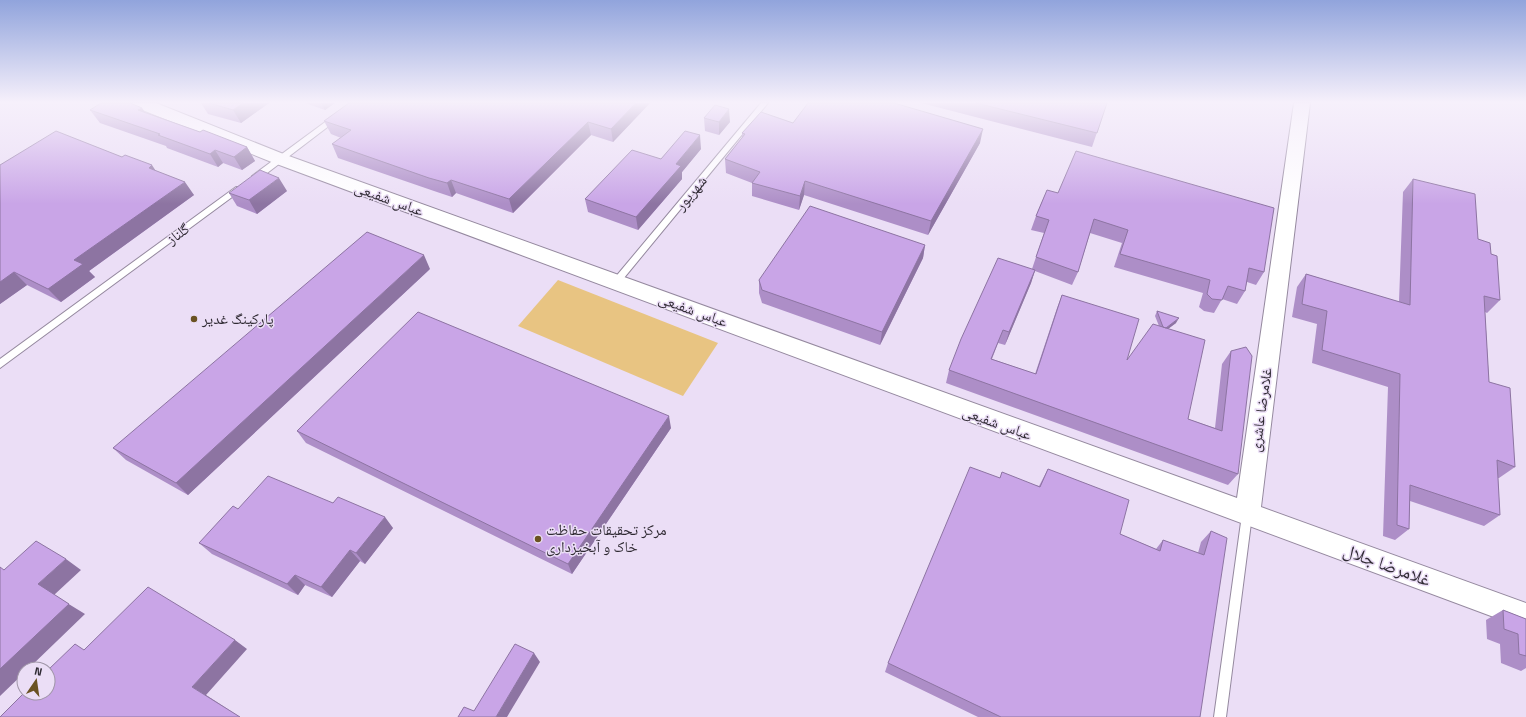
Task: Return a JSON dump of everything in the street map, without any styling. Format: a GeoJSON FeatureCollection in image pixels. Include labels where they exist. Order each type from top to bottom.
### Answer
{"type":"FeatureCollection","features":[{"type":"Feature","properties":{"kind":"main road","name":"عباس شفیعی"},"geometry":{"type":"LineString","coordinates":[[231,136],[620,277],[1248,508]]}},
{"type":"Feature","properties":{"kind":"main road","name":"عباس شفیعی"},"geometry":{"type":"LineString","coordinates":[[238,136],[284,156]]}},
{"type":"Feature","properties":{"kind":"main road","name":"غلامرضا عاشری"},"geometry":{"type":"LineString","coordinates":[[1248,508],[1298,136]]}},
{"type":"Feature","properties":{"kind":"main road","name":"غلامرضا جلال"},"geometry":{"type":"LineString","coordinates":[[1248,508],[1526,600]]}},
{"type":"Feature","properties":{"kind":"main road","name":"غلامرضا جلال"},"geometry":{"type":"LineString","coordinates":[[1248,508],[1526,616]]}},
{"type":"Feature","properties":{"kind":"lane","name":"گلناز"},"geometry":{"type":"LineString","coordinates":[[0,364],[311,136]]}},
{"type":"Feature","properties":{"kind":"lane","name":"شهریور"},"geometry":{"type":"LineString","coordinates":[[620,277],[737,136]]}},
{"type":"Feature","properties":{"kind":"lane","name":"غلامرضا عاشری"},"geometry":{"type":"LineString","coordinates":[[1220,717],[1248,508]]}},
{"type":"Feature","properties":{"kind":"shaded area"},"geometry":{"type":"Polygon","coordinates":[[[558,280],[718,343],[683,396],[518,326],[558,280]]]}},
{"type":"Feature","properties":{"kind":"building"},"geometry":{"type":"Polygon","coordinates":[[[47,136],[70,136],[122,157],[125,155],[152,165],[149,168],[185,182],[74,260],[83,264],[48,289],[14,272],[0,282],[0,165],[47,136]]]}},
{"type":"Feature","properties":{"kind":"building"},"geometry":{"type":"Polygon","coordinates":[[[162,136],[220,136],[247,147],[234,157],[215,150],[210,154],[162,136]]]}},
{"type":"Feature","properties":{"kind":"building"},"geometry":{"type":"Polygon","coordinates":[[[342,136],[573,136],[509,199],[451,180],[447,183],[429,178],[332,144],[342,136]]]}},
{"type":"Feature","properties":{"kind":"building"},"geometry":{"type":"Polygon","coordinates":[[[680,136],[699,136],[676,164],[681,166],[636,217],[585,199],[632,150],[661,159],[680,136]]]}},
{"type":"Feature","properties":{"kind":"building"},"geometry":{"type":"Polygon","coordinates":[[[743,136],[979,136],[931,221],[805,181],[800,196],[752,183],[760,172],[725,159],[743,136]]]}},
{"type":"Feature","properties":{"kind":"building"},"geometry":{"type":"Polygon","coordinates":[[[1076,151],[1274,208],[1264,272],[1249,268],[1245,291],[1228,286],[1222,300],[1212,299],[1207,294],[1210,280],[1120,254],[1128,230],[1094,219],[1078,272],[1036,257],[1049,220],[1036,216],[1047,190],[1058,193],[1076,151]]]}},
{"type":"Feature","properties":{"kind":"building"},"geometry":{"type":"Polygon","coordinates":[[[260,170],[279,178],[249,200],[229,193],[260,170]]]}},
{"type":"Feature","properties":{"kind":"building"},"geometry":{"type":"Polygon","coordinates":[[[1413,179],[1475,194],[1478,239],[1490,243],[1491,254],[1497,256],[1500,300],[1484,296],[1489,382],[1510,388],[1515,467],[1497,460],[1500,515],[1410,485],[1409,529],[1397,525],[1400,374],[1322,350],[1327,311],[1302,304],[1306,274],[1410,305],[1413,179]]]}},
{"type":"Feature","properties":{"kind":"building"},"geometry":{"type":"Polygon","coordinates":[[[810,206],[925,245],[882,332],[762,290],[759,280],[810,206]]]}},
{"type":"Feature","properties":{"kind":"building"},"geometry":{"type":"Polygon","coordinates":[[[367,232],[424,255],[176,483],[113,448],[367,232]]]}},
{"type":"Feature","properties":{"kind":"building"},"geometry":{"type":"Polygon","coordinates":[[[998,258],[1035,270],[1009,332],[1003,330],[991,359],[1036,374],[1062,295],[1139,319],[1127,360],[1153,324],[1205,340],[1188,419],[1222,431],[1231,351],[1246,347],[1252,356],[1238,474],[949,370],[961,339],[998,258]]]}},
{"type":"Feature","properties":{"kind":"building"},"geometry":{"type":"Polygon","coordinates":[[[1157,311],[1179,318],[1166,328],[1163,327],[1157,311]]]}},
{"type":"Feature","properties":{"kind":"building"},"geometry":{"type":"Polygon","coordinates":[[[418,312],[669,416],[568,564],[297,431],[418,312]]]}},
{"type":"Feature","properties":{"kind":"building"},"geometry":{"type":"Polygon","coordinates":[[[970,467],[1000,478],[1002,472],[1040,487],[1048,469],[1129,500],[1120,534],[1160,551],[1163,540],[1204,555],[1211,531],[1227,538],[1200,717],[1001,717],[888,663],[970,467]]]}},
{"type":"Feature","properties":{"kind":"building"},"geometry":{"type":"Polygon","coordinates":[[[268,476],[333,503],[338,497],[385,517],[356,553],[350,550],[321,587],[295,575],[287,584],[199,543],[233,506],[238,509],[268,476]]]}},
{"type":"Feature","properties":{"kind":"building"},"geometry":{"type":"Polygon","coordinates":[[[36,541],[66,559],[38,584],[69,604],[0,669],[0,567],[4,570],[36,541]]]}},
{"type":"Feature","properties":{"kind":"building"},"geometry":{"type":"Polygon","coordinates":[[[148,587],[235,640],[192,687],[240,717],[0,717],[16,701],[56,701],[56,662],[75,644],[84,650],[148,587]]]}},
{"type":"Feature","properties":{"kind":"building"},"geometry":{"type":"Polygon","coordinates":[[[1503,610],[1526,619],[1526,656],[1519,654],[1518,634],[1504,629],[1503,610]]]}},
{"type":"Feature","properties":{"kind":"building"},"geometry":{"type":"Polygon","coordinates":[[[515,644],[534,653],[496,717],[458,717],[464,707],[474,711],[515,644]]]}},
{"type":"Feature","properties":{"kind":"place","name":"پارکینگ غدیر"},"geometry":{"type":"Point","coordinates":[194,319]}},
{"type":"Feature","properties":{"kind":"place","name":"مرکز تحقیقات حفاظت خاک و آبخیزداری"},"geometry":{"type":"Point","coordinates":[538,539]}}]}
